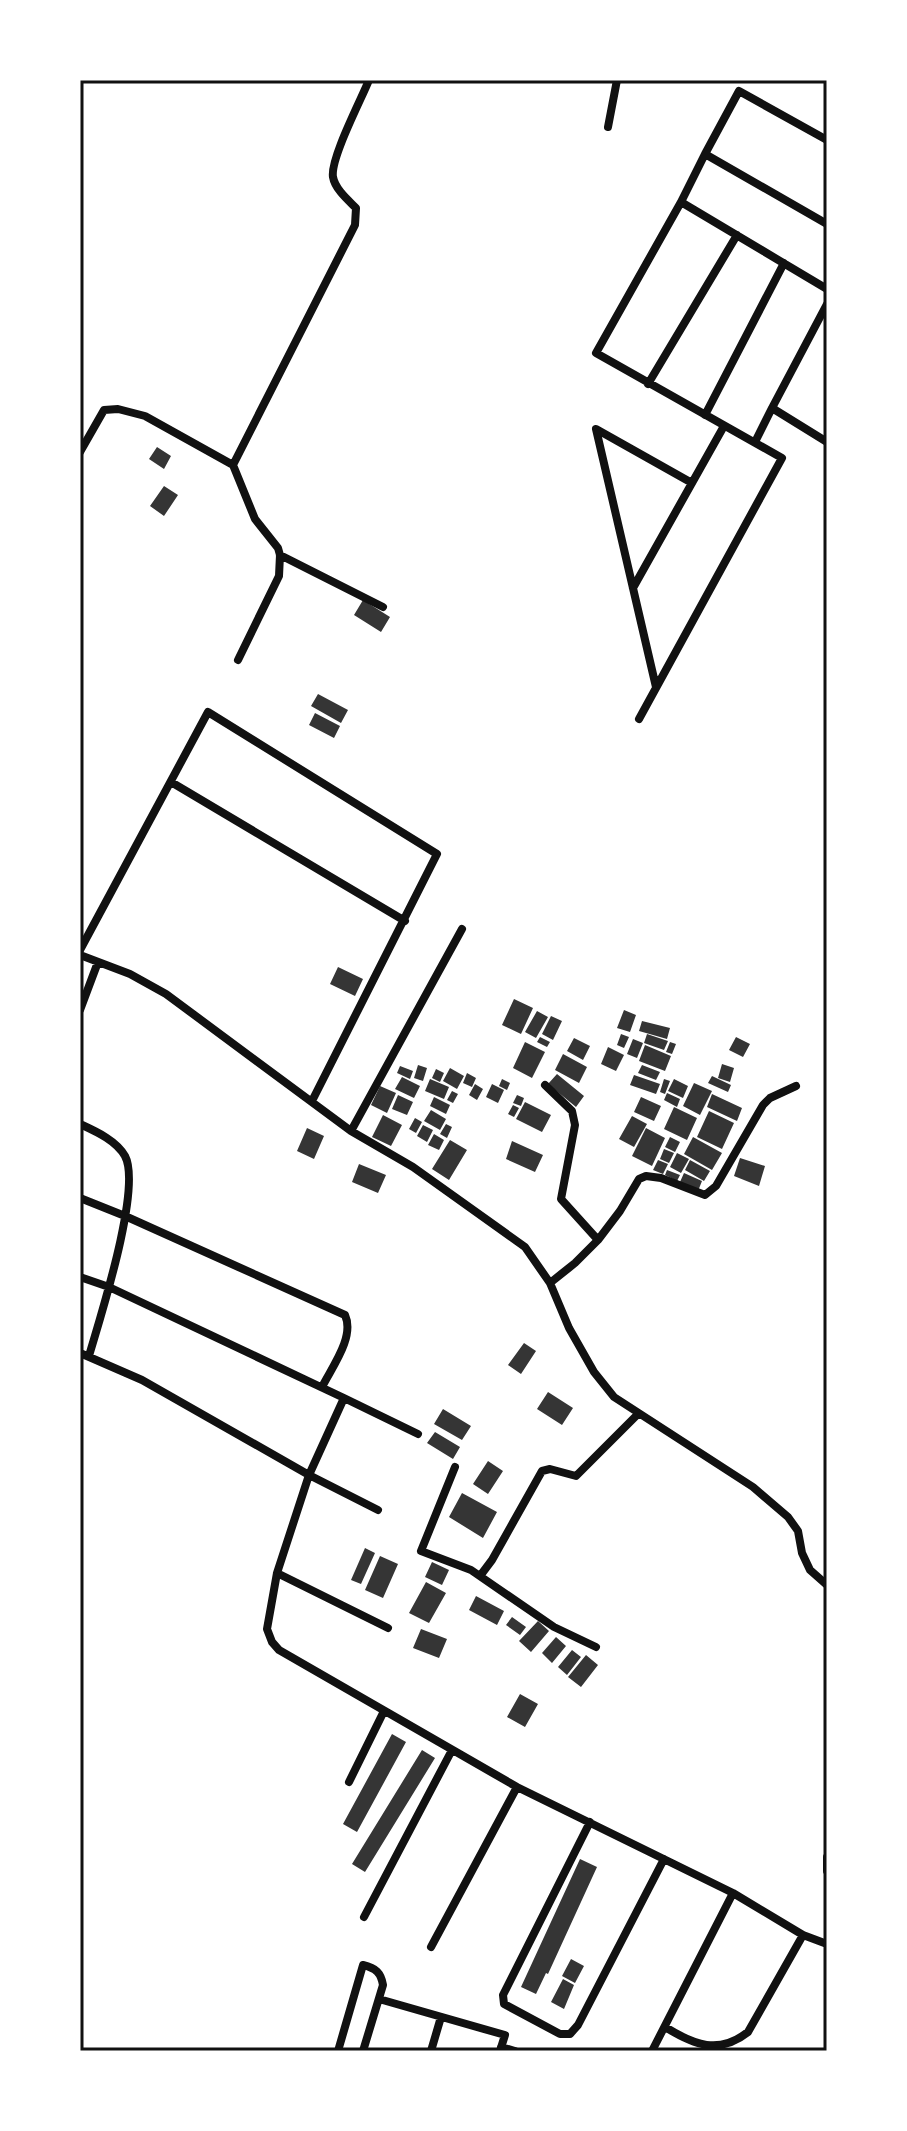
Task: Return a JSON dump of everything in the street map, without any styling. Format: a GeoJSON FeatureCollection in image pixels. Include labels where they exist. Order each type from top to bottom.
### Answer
{"type":"FeatureCollection","features":[{"type":"Feature","properties":{"kind":"street"},"geometry":{"type":"LineString","coordinates":[[233,465],[355,225],[356,208],[337,186],[333,176],[337,155],[369,80]]}},
{"type":"Feature","properties":{"kind":"street"},"geometry":{"type":"LineString","coordinates":[[608,127],[617,80]]}},
{"type":"Feature","properties":{"kind":"street"},"geometry":{"type":"LineString","coordinates":[[639,719],[782,458],[596,353],[739,91],[827,140]]}},
{"type":"Feature","properties":{"kind":"street"},"geometry":{"type":"LineString","coordinates":[[705,154],[827,224]]}},
{"type":"Feature","properties":{"kind":"street"},"geometry":{"type":"LineString","coordinates":[[681,202],[827,289]]}},
{"type":"Feature","properties":{"kind":"street"},"geometry":{"type":"LineString","coordinates":[[648,384],[737,235]]}},
{"type":"Feature","properties":{"kind":"street"},"geometry":{"type":"LineString","coordinates":[[705,415],[784,263]]}},
{"type":"Feature","properties":{"kind":"street"},"geometry":{"type":"LineString","coordinates":[[755,442],[827,304]]}},
{"type":"Feature","properties":{"kind":"street"},"geometry":{"type":"LineString","coordinates":[[772,408],[827,442]]}},
{"type":"Feature","properties":{"kind":"street"},"geometry":{"type":"LineString","coordinates":[[80,452],[104,410],[118,409],[145,416],[233,465],[255,519],[280,555],[279,576],[238,660]]}},
{"type":"Feature","properties":{"kind":"street"},"geometry":{"type":"LineString","coordinates":[[633,588],[724,426]]}},
{"type":"Feature","properties":{"kind":"street"},"geometry":{"type":"LineString","coordinates":[[656,687],[596,429],[692,483]]}},
{"type":"Feature","properties":{"kind":"street"},"geometry":{"type":"LineString","coordinates":[[280,555],[383,607]]}},
{"type":"Feature","properties":{"kind":"street"},"geometry":{"type":"LineString","coordinates":[[312,1101],[437,854],[208,712],[80,953],[130,974],[166,994],[351,1131],[413,1167],[525,1247],[550,1283],[569,1328],[594,1372],[614,1397],[753,1487],[788,1517],[798,1531],[802,1553],[810,1570],[827,1585]]}},
{"type":"Feature","properties":{"kind":"street"},"geometry":{"type":"LineString","coordinates":[[171,782],[405,921]]}},
{"type":"Feature","properties":{"kind":"street"},"geometry":{"type":"LineString","coordinates":[[351,1131],[462,929]]}},
{"type":"Feature","properties":{"kind":"street"},"geometry":{"type":"LineString","coordinates":[[80,1010],[98,962]]}},
{"type":"Feature","properties":{"kind":"street"},"geometry":{"type":"LineString","coordinates":[[545,1085],[572,1111],[575,1125],[561,1199],[598,1240]]}},
{"type":"Feature","properties":{"kind":"street"},"geometry":{"type":"LineString","coordinates":[[550,1283],[598,1240],[639,1179],[655,1177],[705,1195],[716,1186],[763,1105],[770,1098],[796,1086]]}},
{"type":"Feature","properties":{"kind":"street"},"geometry":{"type":"LineString","coordinates":[[80,1124],[113,1143],[125,1157],[128,1175],[125,1216],[109,1287],[84,1354],[142,1380],[309,1475],[378,1510]]}},
{"type":"Feature","properties":{"kind":"street"},"geometry":{"type":"LineString","coordinates":[[80,1198],[345,1315],[349,1324],[347,1335],[322,1387]]}},
{"type":"Feature","properties":{"kind":"street"},"geometry":{"type":"LineString","coordinates":[[80,1277],[109,1287],[418,1434]]}},
{"type":"Feature","properties":{"kind":"street"},"geometry":{"type":"LineString","coordinates":[[344,1398],[309,1475],[277,1573],[267,1629],[279,1650],[517,1787],[733,1893],[803,1935],[827,1944]]}},
{"type":"Feature","properties":{"kind":"street"},"geometry":{"type":"LineString","coordinates":[[480,1576],[542,1471],[550,1469],[576,1476],[638,1414]]}},
{"type":"Feature","properties":{"kind":"street"},"geometry":{"type":"LineString","coordinates":[[455,1467],[421,1550],[480,1576],[554,1627],[596,1647]]}},
{"type":"Feature","properties":{"kind":"street"},"geometry":{"type":"LineString","coordinates":[[277,1573],[388,1628]]}},
{"type":"Feature","properties":{"kind":"street"},"geometry":{"type":"LineString","coordinates":[[349,1782],[384,1711]]}},
{"type":"Feature","properties":{"kind":"street"},"geometry":{"type":"LineString","coordinates":[[364,1917],[452,1750]]}},
{"type":"Feature","properties":{"kind":"street"},"geometry":{"type":"LineString","coordinates":[[431,1947],[517,1787]]}},
{"type":"Feature","properties":{"kind":"street"},"geometry":{"type":"LineString","coordinates":[[590,1822],[503,1995],[504,2004],[560,2034],[570,2034],[578,2025],[664,1859]]}},
{"type":"Feature","properties":{"kind":"street"},"geometry":{"type":"LineString","coordinates":[[827,1857],[827,1871]]}},
{"type":"Feature","properties":{"kind":"street"},"geometry":{"type":"LineString","coordinates":[[652,2051],[733,1893]]}},
{"type":"Feature","properties":{"kind":"street"},"geometry":{"type":"LineString","coordinates":[[665,2027],[703,2045],[734,2043],[748,2032],[803,1935]]}},
{"type":"Feature","properties":{"kind":"street"},"geometry":{"type":"LineString","coordinates":[[338,2051],[363,1965],[381,1975],[383,1985],[363,2051]]}},
{"type":"Feature","properties":{"kind":"street"},"geometry":{"type":"LineString","coordinates":[[379,1999],[505,2035],[501,2049],[515,2051]]}},
{"type":"Feature","properties":{"kind":"street"},"geometry":{"type":"LineString","coordinates":[[431,2051],[441,2017]]}},
{"type":"Feature","properties":{"kind":"building"},"geometry":{"type":"Polygon","coordinates":[[[157,447],[171,456],[164,469],[149,459],[157,447]]]}},
{"type":"Feature","properties":{"kind":"building"},"geometry":{"type":"Polygon","coordinates":[[[164,486],[178,495],[164,516],[150,506],[164,486]]]}},
{"type":"Feature","properties":{"kind":"building"},"geometry":{"type":"Polygon","coordinates":[[[363,600],[390,617],[381,632],[354,615],[363,600]]]}},
{"type":"Feature","properties":{"kind":"building"},"geometry":{"type":"Polygon","coordinates":[[[318,694],[348,710],[341,723],[311,706],[318,694]]]}},
{"type":"Feature","properties":{"kind":"building"},"geometry":{"type":"Polygon","coordinates":[[[315,713],[340,726],[334,738],[309,725],[315,713]]]}},
{"type":"Feature","properties":{"kind":"building"},"geometry":{"type":"Polygon","coordinates":[[[338,967],[363,979],[355,996],[330,984],[338,967]]]}},
{"type":"Feature","properties":{"kind":"building"},"geometry":{"type":"Polygon","coordinates":[[[514,999],[533,1008],[521,1034],[502,1025],[514,999]]]}},
{"type":"Feature","properties":{"kind":"building"},"geometry":{"type":"Polygon","coordinates":[[[624,1010],[636,1015],[630,1032],[617,1028],[624,1010]]]}},
{"type":"Feature","properties":{"kind":"building"},"geometry":{"type":"Polygon","coordinates":[[[537,1011],[548,1017],[536,1038],[525,1032],[537,1011]]]}},
{"type":"Feature","properties":{"kind":"building"},"geometry":{"type":"Polygon","coordinates":[[[551,1016],[562,1021],[553,1040],[542,1034],[551,1016]]]}},
{"type":"Feature","properties":{"kind":"building"},"geometry":{"type":"Polygon","coordinates":[[[642,1021],[670,1028],[667,1039],[639,1031],[642,1021]]]}},
{"type":"Feature","properties":{"kind":"building"},"geometry":{"type":"Polygon","coordinates":[[[621,1034],[629,1037],[624,1048],[617,1045],[621,1034]]]}},
{"type":"Feature","properties":{"kind":"building"},"geometry":{"type":"Polygon","coordinates":[[[647,1034],[668,1041],[664,1050],[644,1043],[647,1034]]]}},
{"type":"Feature","properties":{"kind":"building"},"geometry":{"type":"Polygon","coordinates":[[[540,1037],[550,1042],[547,1047],[537,1042],[540,1037]]]}},
{"type":"Feature","properties":{"kind":"building"},"geometry":{"type":"Polygon","coordinates":[[[736,1037],[750,1044],[743,1057],[729,1050],[736,1037]]]}},
{"type":"Feature","properties":{"kind":"building"},"geometry":{"type":"Polygon","coordinates":[[[574,1038],[590,1046],[583,1060],[567,1051],[574,1038]]]}},
{"type":"Feature","properties":{"kind":"building"},"geometry":{"type":"Polygon","coordinates":[[[633,1039],[643,1043],[637,1058],[627,1054],[633,1039]]]}},
{"type":"Feature","properties":{"kind":"building"},"geometry":{"type":"Polygon","coordinates":[[[525,1042],[545,1052],[532,1078],[513,1068],[525,1042]]]}},
{"type":"Feature","properties":{"kind":"building"},"geometry":{"type":"Polygon","coordinates":[[[670,1042],[676,1044],[672,1054],[666,1052],[670,1042]]]}},
{"type":"Feature","properties":{"kind":"building"},"geometry":{"type":"Polygon","coordinates":[[[645,1045],[671,1056],[665,1071],[639,1061],[645,1045]]]}},
{"type":"Feature","properties":{"kind":"building"},"geometry":{"type":"Polygon","coordinates":[[[608,1047],[624,1055],[616,1071],[601,1064],[608,1047]]]}},
{"type":"Feature","properties":{"kind":"building"},"geometry":{"type":"Polygon","coordinates":[[[563,1054],[587,1067],[579,1083],[555,1070],[563,1054]]]}},
{"type":"Feature","properties":{"kind":"building"},"geometry":{"type":"Polygon","coordinates":[[[722,1064],[734,1068],[730,1082],[718,1078],[722,1064]]]}},
{"type":"Feature","properties":{"kind":"building"},"geometry":{"type":"Polygon","coordinates":[[[418,1065],[427,1068],[423,1081],[414,1078],[418,1065]]]}},
{"type":"Feature","properties":{"kind":"building"},"geometry":{"type":"Polygon","coordinates":[[[642,1065],[660,1072],[656,1080],[638,1073],[642,1065]]]}},
{"type":"Feature","properties":{"kind":"building"},"geometry":{"type":"Polygon","coordinates":[[[400,1066],[413,1071],[410,1079],[397,1073],[400,1066]]]}},
{"type":"Feature","properties":{"kind":"building"},"geometry":{"type":"Polygon","coordinates":[[[450,1068],[464,1076],[457,1089],[443,1081],[450,1068]]]}},
{"type":"Feature","properties":{"kind":"building"},"geometry":{"type":"Polygon","coordinates":[[[436,1069],[444,1073],[440,1082],[432,1078],[436,1069]]]}},
{"type":"Feature","properties":{"kind":"building"},"geometry":{"type":"Polygon","coordinates":[[[467,1073],[476,1078],[472,1087],[463,1083],[467,1073]]]}},
{"type":"Feature","properties":{"kind":"building"},"geometry":{"type":"Polygon","coordinates":[[[557,1074],[584,1096],[576,1107],[548,1084],[557,1074]]]}},
{"type":"Feature","properties":{"kind":"building"},"geometry":{"type":"Polygon","coordinates":[[[634,1075],[660,1084],[656,1094],[630,1085],[634,1075]]]}},
{"type":"Feature","properties":{"kind":"building"},"geometry":{"type":"Polygon","coordinates":[[[712,1076],[731,1085],[728,1092],[708,1083],[712,1076]]]}},
{"type":"Feature","properties":{"kind":"building"},"geometry":{"type":"Polygon","coordinates":[[[402,1077],[420,1086],[414,1098],[395,1089],[402,1077]]]}},
{"type":"Feature","properties":{"kind":"building"},"geometry":{"type":"Polygon","coordinates":[[[430,1079],[449,1087],[444,1099],[425,1091],[430,1079]]]}},
{"type":"Feature","properties":{"kind":"building"},"geometry":{"type":"Polygon","coordinates":[[[502,1079],[510,1083],[507,1090],[499,1086],[502,1079]]]}},
{"type":"Feature","properties":{"kind":"building"},"geometry":{"type":"Polygon","coordinates":[[[664,1079],[670,1081],[665,1094],[660,1092],[664,1079]]]}},
{"type":"Feature","properties":{"kind":"building"},"geometry":{"type":"Polygon","coordinates":[[[674,1079],[688,1086],[683,1098],[668,1091],[674,1079]]]}},
{"type":"Feature","properties":{"kind":"building"},"geometry":{"type":"Polygon","coordinates":[[[694,1083],[712,1091],[700,1115],[683,1106],[694,1083]]]}},
{"type":"Feature","properties":{"kind":"building"},"geometry":{"type":"Polygon","coordinates":[[[475,1084],[483,1089],[477,1100],[469,1095],[475,1084]]]}},
{"type":"Feature","properties":{"kind":"building"},"geometry":{"type":"Polygon","coordinates":[[[492,1084],[504,1090],[498,1103],[486,1097],[492,1084]]]}},
{"type":"Feature","properties":{"kind":"building"},"geometry":{"type":"Polygon","coordinates":[[[380,1086],[396,1093],[387,1113],[371,1105],[380,1086]]]}},
{"type":"Feature","properties":{"kind":"building"},"geometry":{"type":"Polygon","coordinates":[[[452,1091],[458,1094],[453,1103],[447,1100],[452,1091]]]}},
{"type":"Feature","properties":{"kind":"building"},"geometry":{"type":"Polygon","coordinates":[[[667,1093],[680,1099],[677,1107],[664,1100],[667,1093]]]}},
{"type":"Feature","properties":{"kind":"building"},"geometry":{"type":"Polygon","coordinates":[[[712,1094],[742,1108],[737,1121],[707,1107],[712,1094]]]}},
{"type":"Feature","properties":{"kind":"building"},"geometry":{"type":"Polygon","coordinates":[[[398,1095],[413,1102],[407,1115],[392,1109],[398,1095]]]}},
{"type":"Feature","properties":{"kind":"building"},"geometry":{"type":"Polygon","coordinates":[[[517,1095],[524,1098],[521,1106],[513,1103],[517,1095]]]}},
{"type":"Feature","properties":{"kind":"building"},"geometry":{"type":"Polygon","coordinates":[[[434,1097],[450,1105],[446,1114],[430,1106],[434,1097]]]}},
{"type":"Feature","properties":{"kind":"building"},"geometry":{"type":"Polygon","coordinates":[[[641,1097],[661,1106],[654,1121],[634,1112],[641,1097]]]}},
{"type":"Feature","properties":{"kind":"building"},"geometry":{"type":"Polygon","coordinates":[[[525,1102],[551,1115],[542,1132],[516,1119],[525,1102]]]}},
{"type":"Feature","properties":{"kind":"building"},"geometry":{"type":"Polygon","coordinates":[[[513,1105],[519,1108],[514,1117],[508,1114],[513,1105]]]}},
{"type":"Feature","properties":{"kind":"building"},"geometry":{"type":"Polygon","coordinates":[[[674,1107],[697,1118],[687,1140],[664,1129],[674,1107]]]}},
{"type":"Feature","properties":{"kind":"building"},"geometry":{"type":"Polygon","coordinates":[[[431,1110],[446,1119],[440,1130],[424,1121],[431,1110]]]}},
{"type":"Feature","properties":{"kind":"building"},"geometry":{"type":"Polygon","coordinates":[[[709,1111],[734,1123],[722,1149],[697,1137],[709,1111]]]}},
{"type":"Feature","properties":{"kind":"building"},"geometry":{"type":"Polygon","coordinates":[[[383,1115],[402,1125],[391,1146],[372,1137],[383,1115]]]}},
{"type":"Feature","properties":{"kind":"building"},"geometry":{"type":"Polygon","coordinates":[[[632,1116],[647,1124],[634,1147],[619,1139],[632,1116]]]}},
{"type":"Feature","properties":{"kind":"building"},"geometry":{"type":"Polygon","coordinates":[[[415,1118],[422,1122],[416,1133],[409,1129],[415,1118]]]}},
{"type":"Feature","properties":{"kind":"building"},"geometry":{"type":"Polygon","coordinates":[[[446,1124],[452,1127],[447,1138],[440,1134],[446,1124]]]}},
{"type":"Feature","properties":{"kind":"building"},"geometry":{"type":"Polygon","coordinates":[[[423,1125],[433,1130],[427,1142],[417,1136],[423,1125]]]}},
{"type":"Feature","properties":{"kind":"building"},"geometry":{"type":"Polygon","coordinates":[[[307,1128],[324,1136],[314,1159],[297,1151],[307,1128]]]}},
{"type":"Feature","properties":{"kind":"building"},"geometry":{"type":"Polygon","coordinates":[[[646,1128],[665,1138],[652,1166],[632,1156],[646,1128]]]}},
{"type":"Feature","properties":{"kind":"building"},"geometry":{"type":"Polygon","coordinates":[[[434,1134],[444,1140],[439,1150],[428,1145],[434,1134]]]}},
{"type":"Feature","properties":{"kind":"building"},"geometry":{"type":"Polygon","coordinates":[[[670,1137],[680,1142],[675,1152],[665,1147],[670,1137]]]}},
{"type":"Feature","properties":{"kind":"building"},"geometry":{"type":"Polygon","coordinates":[[[693,1137],[722,1153],[712,1170],[684,1154],[693,1137]]]}},
{"type":"Feature","properties":{"kind":"building"},"geometry":{"type":"Polygon","coordinates":[[[450,1140],[467,1150],[449,1180],[432,1169],[450,1140]]]}},
{"type":"Feature","properties":{"kind":"building"},"geometry":{"type":"Polygon","coordinates":[[[512,1141],[543,1155],[535,1172],[506,1159],[512,1141]]]}},
{"type":"Feature","properties":{"kind":"building"},"geometry":{"type":"Polygon","coordinates":[[[664,1149],[674,1153],[669,1163],[660,1159],[664,1149]]]}},
{"type":"Feature","properties":{"kind":"building"},"geometry":{"type":"Polygon","coordinates":[[[677,1153],[689,1159],[681,1173],[670,1167],[677,1153]]]}},
{"type":"Feature","properties":{"kind":"building"},"geometry":{"type":"Polygon","coordinates":[[[740,1158],[765,1166],[759,1186],[734,1176],[740,1158]]]}},
{"type":"Feature","properties":{"kind":"building"},"geometry":{"type":"Polygon","coordinates":[[[658,1160],[668,1164],[663,1174],[653,1170],[658,1160]]]}},
{"type":"Feature","properties":{"kind":"building"},"geometry":{"type":"Polygon","coordinates":[[[690,1160],[710,1171],[704,1181],[685,1170],[690,1160]]]}},
{"type":"Feature","properties":{"kind":"building"},"geometry":{"type":"Polygon","coordinates":[[[359,1164],[386,1175],[378,1193],[352,1182],[359,1164]]]}},
{"type":"Feature","properties":{"kind":"building"},"geometry":{"type":"Polygon","coordinates":[[[667,1170],[680,1175],[677,1181],[665,1175],[667,1170]]]}},
{"type":"Feature","properties":{"kind":"building"},"geometry":{"type":"Polygon","coordinates":[[[684,1173],[702,1181],[698,1191],[680,1182],[684,1173]]]}},
{"type":"Feature","properties":{"kind":"building"},"geometry":{"type":"Polygon","coordinates":[[[524,1343],[536,1351],[521,1374],[508,1365],[524,1343]]]}},
{"type":"Feature","properties":{"kind":"building"},"geometry":{"type":"Polygon","coordinates":[[[548,1392],[573,1408],[562,1425],[537,1409],[548,1392]]]}},
{"type":"Feature","properties":{"kind":"building"},"geometry":{"type":"Polygon","coordinates":[[[443,1409],[471,1426],[462,1440],[434,1424],[443,1409]]]}},
{"type":"Feature","properties":{"kind":"building"},"geometry":{"type":"Polygon","coordinates":[[[435,1432],[460,1447],[453,1459],[427,1443],[435,1432]]]}},
{"type":"Feature","properties":{"kind":"building"},"geometry":{"type":"Polygon","coordinates":[[[488,1461],[503,1471],[488,1494],[473,1484],[488,1461]]]}},
{"type":"Feature","properties":{"kind":"building"},"geometry":{"type":"Polygon","coordinates":[[[462,1493],[497,1512],[483,1538],[449,1517],[462,1493]]]}},
{"type":"Feature","properties":{"kind":"building"},"geometry":{"type":"Polygon","coordinates":[[[365,1548],[375,1553],[361,1584],[351,1580],[365,1548]]]}},
{"type":"Feature","properties":{"kind":"building"},"geometry":{"type":"Polygon","coordinates":[[[380,1556],[398,1564],[383,1598],[365,1590],[380,1556]]]}},
{"type":"Feature","properties":{"kind":"building"},"geometry":{"type":"Polygon","coordinates":[[[432,1562],[449,1570],[442,1585],[425,1577],[432,1562]]]}},
{"type":"Feature","properties":{"kind":"building"},"geometry":{"type":"Polygon","coordinates":[[[426,1582],[446,1593],[429,1623],[409,1613],[426,1582]]]}},
{"type":"Feature","properties":{"kind":"building"},"geometry":{"type":"Polygon","coordinates":[[[476,1596],[504,1611],[497,1625],[469,1610],[476,1596]]]}},
{"type":"Feature","properties":{"kind":"building"},"geometry":{"type":"Polygon","coordinates":[[[512,1617],[526,1627],[520,1635],[506,1625],[512,1617]]]}},
{"type":"Feature","properties":{"kind":"building"},"geometry":{"type":"Polygon","coordinates":[[[538,1621],[549,1631],[531,1652],[519,1641],[538,1621]]]}},
{"type":"Feature","properties":{"kind":"building"},"geometry":{"type":"Polygon","coordinates":[[[421,1629],[447,1639],[439,1658],[413,1648],[421,1629]]]}},
{"type":"Feature","properties":{"kind":"building"},"geometry":{"type":"Polygon","coordinates":[[[556,1637],[566,1646],[552,1663],[542,1653],[556,1637]]]}},
{"type":"Feature","properties":{"kind":"building"},"geometry":{"type":"Polygon","coordinates":[[[572,1650],[581,1657],[567,1675],[558,1667],[572,1650]]]}},
{"type":"Feature","properties":{"kind":"building"},"geometry":{"type":"Polygon","coordinates":[[[586,1655],[598,1665],[581,1687],[568,1677],[586,1655]]]}},
{"type":"Feature","properties":{"kind":"building"},"geometry":{"type":"Polygon","coordinates":[[[520,1694],[538,1704],[525,1727],[507,1717],[520,1694]]]}},
{"type":"Feature","properties":{"kind":"building"},"geometry":{"type":"Polygon","coordinates":[[[392,1734],[406,1742],[357,1832],[343,1824],[392,1734]]]}},
{"type":"Feature","properties":{"kind":"building"},"geometry":{"type":"Polygon","coordinates":[[[422,1750],[435,1758],[365,1872],[352,1864],[422,1750]]]}},
{"type":"Feature","properties":{"kind":"building"},"geometry":{"type":"Polygon","coordinates":[[[580,1859],[597,1867],[536,1994],[521,1987],[580,1859]]]}},
{"type":"Feature","properties":{"kind":"building"},"geometry":{"type":"Polygon","coordinates":[[[571,1959],[584,1966],[575,1983],[562,1976],[571,1959]]]}},
{"type":"Feature","properties":{"kind":"building"},"geometry":{"type":"Polygon","coordinates":[[[563,1979],[574,1985],[564,2009],[551,2002],[563,1979]]]}}]}
